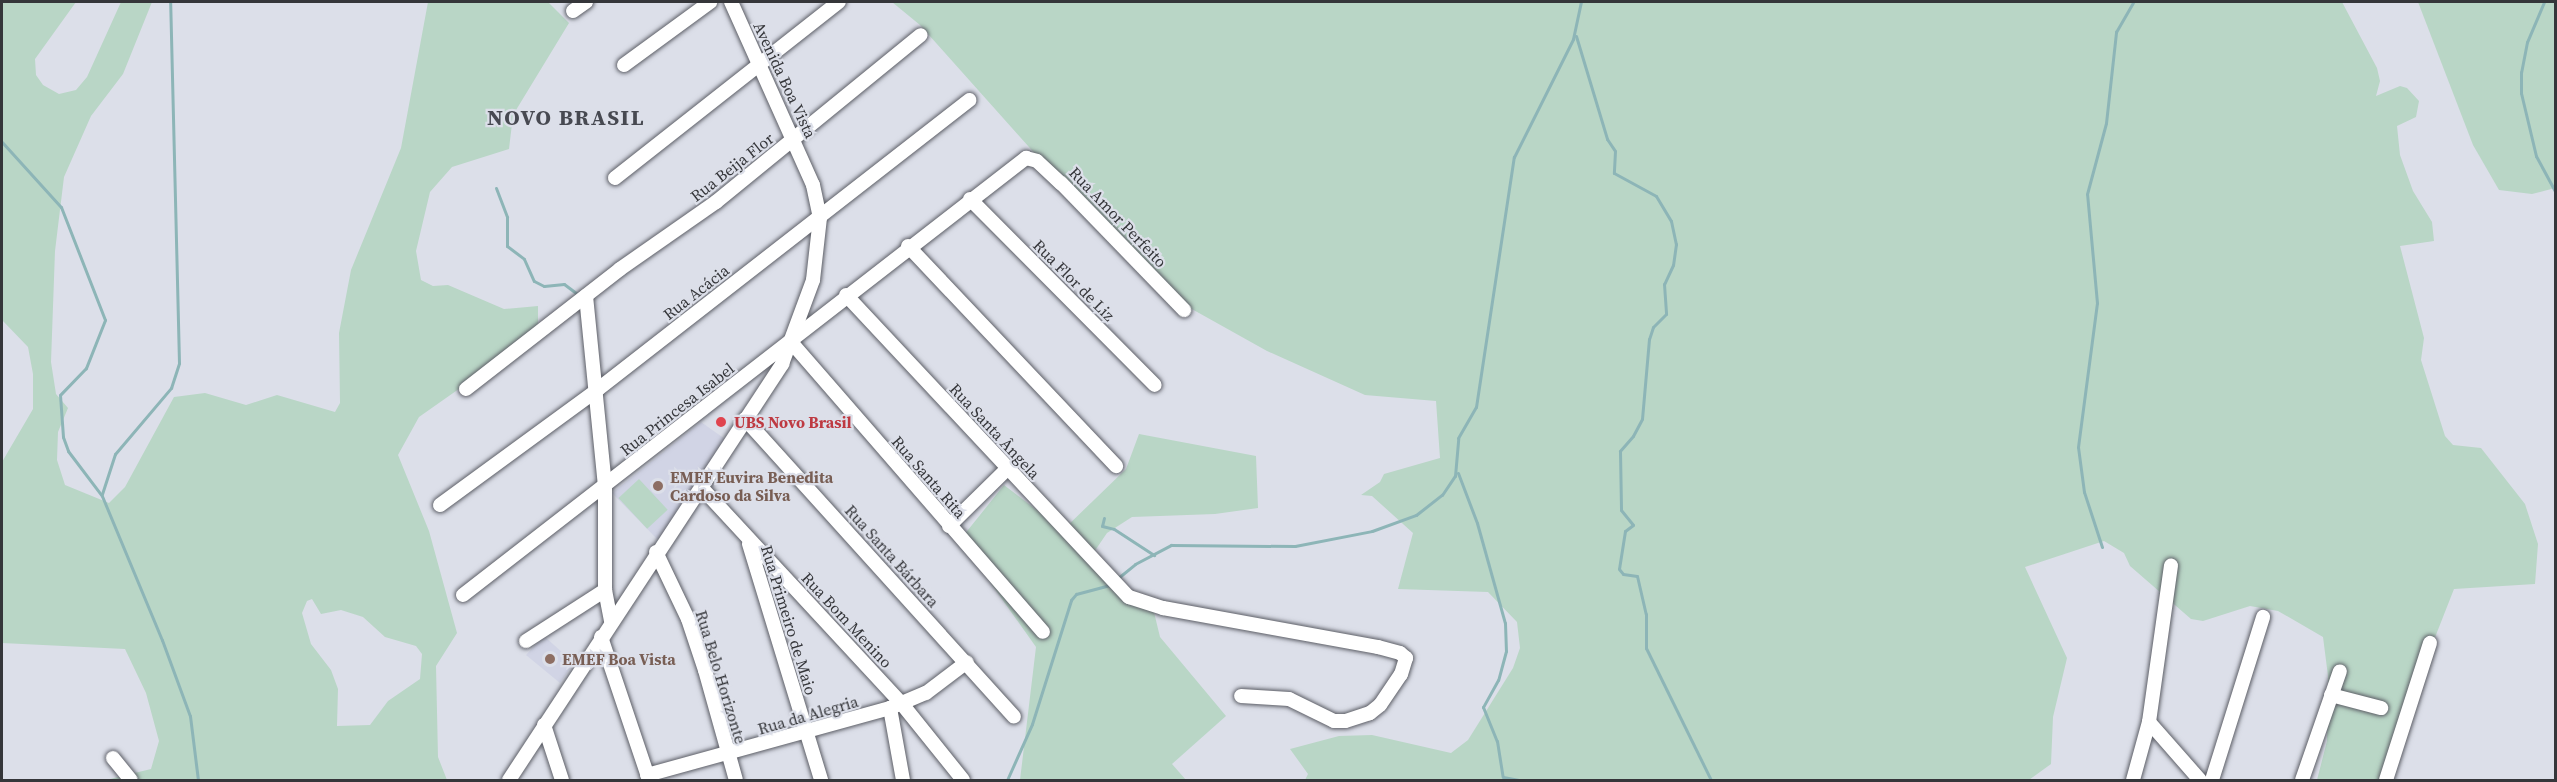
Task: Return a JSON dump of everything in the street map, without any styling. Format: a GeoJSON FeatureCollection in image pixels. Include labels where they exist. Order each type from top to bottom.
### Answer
{"type":"FeatureCollection","features":[{"type":"Feature","properties":{"kind":"street"},"geometry":{"type":"LineString","coordinates":[[573,11],[586,2]]}},
{"type":"Feature","properties":{"kind":"street"},"geometry":{"type":"LineString","coordinates":[[624,65],[710,2]]}},
{"type":"Feature","properties":{"kind":"street","name":"Avenida Boa Vista"},"geometry":{"type":"LineString","coordinates":[[731,2],[758,64],[796,139],[808,172],[820,218]]}},
{"type":"Feature","properties":{"kind":"street"},"geometry":{"type":"LineString","coordinates":[[615,178],[839,2]]}},
{"type":"Feature","properties":{"kind":"street","name":"Rua Beija Flor"},"geometry":{"type":"LineString","coordinates":[[466,389],[585,296],[796,139],[921,35]]}},
{"type":"Feature","properties":{"kind":"street","name":"Rua Acácia"},"geometry":{"type":"LineString","coordinates":[[440,505],[597,390],[969,100]]}},
{"type":"Feature","properties":{"kind":"street","name":"Rua Princesa Isabel"},"geometry":{"type":"LineString","coordinates":[[463,595],[606,487],[791,342],[908,246],[1022,160]]}},
{"type":"Feature","properties":{"kind":"street","name":"Rua Amor Perfeito"},"geometry":{"type":"LineString","coordinates":[[1022,160],[1037,161],[1061,183],[1184,310]]}},
{"type":"Feature","properties":{"kind":"street","name":"Rua Flor de Liz"},"geometry":{"type":"LineString","coordinates":[[970,199],[1155,385]]}},
{"type":"Feature","properties":{"kind":"street"},"geometry":{"type":"LineString","coordinates":[[509,780],[656,552],[782,364],[813,280],[820,218]]}},
{"type":"Feature","properties":{"kind":"street"},"geometry":{"type":"LineString","coordinates":[[908,246],[1116,466]]}},
{"type":"Feature","properties":{"kind":"street","name":"Rua Santa Ângela"},"geometry":{"type":"LineString","coordinates":[[846,295],[1120,589],[1132,599],[1163,608],[1346,640],[1400,652],[1406,658],[1401,674],[1380,705],[1370,713],[1345,721],[1334,720],[1289,699],[1241,696]]}},
{"type":"Feature","properties":{"kind":"street"},"geometry":{"type":"LineString","coordinates":[[585,296],[606,487],[605,590],[611,621]]}},
{"type":"Feature","properties":{"kind":"street","name":"Rua Santa Rita"},"geometry":{"type":"LineString","coordinates":[[791,342],[1043,632]]}},
{"type":"Feature","properties":{"kind":"street","name":"Rua Santa Bárbara"},"geometry":{"type":"LineString","coordinates":[[745,419],[968,662],[1014,717]]}},
{"type":"Feature","properties":{"kind":"street"},"geometry":{"type":"LineString","coordinates":[[949,526],[1008,468]]}},
{"type":"Feature","properties":{"kind":"street","name":"Rua Bom Menino"},"geometry":{"type":"LineString","coordinates":[[701,487],[963,780]]}},
{"type":"Feature","properties":{"kind":"street","name":"Rua Primeiro de Maio"},"geometry":{"type":"LineString","coordinates":[[747,538],[821,780]]}},
{"type":"Feature","properties":{"kind":"street","name":"Rua Belo Horizonte"},"geometry":{"type":"LineString","coordinates":[[656,552],[695,640],[736,780]]}},
{"type":"Feature","properties":{"kind":"street"},"geometry":{"type":"LineString","coordinates":[[2133,780],[2149,722],[2171,566]]}},
{"type":"Feature","properties":{"kind":"street"},"geometry":{"type":"LineString","coordinates":[[526,641],[605,590]]}},
{"type":"Feature","properties":{"kind":"street"},"geometry":{"type":"LineString","coordinates":[[2212,780],[2263,617]]}},
{"type":"Feature","properties":{"kind":"street"},"geometry":{"type":"LineString","coordinates":[[601,637],[648,777]]}},
{"type":"Feature","properties":{"kind":"street"},"geometry":{"type":"LineString","coordinates":[[2386,780],[2430,643]]}},
{"type":"Feature","properties":{"kind":"street","name":"Rua da Alegria"},"geometry":{"type":"LineString","coordinates":[[648,777],[896,706],[931,690],[968,662]]}},
{"type":"Feature","properties":{"kind":"street"},"geometry":{"type":"LineString","coordinates":[[2306,778],[2340,671]]}},
{"type":"Feature","properties":{"kind":"street"},"geometry":{"type":"LineString","coordinates":[[2331,695],[2381,708]]}},
{"type":"Feature","properties":{"kind":"street"},"geometry":{"type":"LineString","coordinates":[[896,706],[903,780]]}},
{"type":"Feature","properties":{"kind":"street"},"geometry":{"type":"LineString","coordinates":[[2149,722],[2200,780]]}},
{"type":"Feature","properties":{"kind":"street"},"geometry":{"type":"LineString","coordinates":[[544,725],[562,780]]}},
{"type":"Feature","properties":{"kind":"street"},"geometry":{"type":"LineString","coordinates":[[113,758],[131,780]]}},
{"type":"Feature","properties":{"kind":"shaded area","name":"EMEF Euvira Benedita Cardoso da Silva"},"geometry":{"type":"Polygon","coordinates":[[[701,422],[725,439],[659,541],[612,493],[701,422]]]}},
{"type":"Feature","properties":{"kind":"shaded area","name":"EMEF Boa Vista"},"geometry":{"type":"Polygon","coordinates":[[[544,636],[574,663],[560,683],[526,655],[544,636]]]}},
{"type":"Feature","properties":{"kind":"green space"},"geometry":{"type":"Polygon","coordinates":[[[2,2],[76,2],[35,59],[36,75],[43,85],[59,94],[76,90],[87,77],[121,2],[152,2],[123,74],[91,116],[64,177],[55,251],[51,362],[56,394],[68,408],[58,432],[57,460],[65,485],[109,503],[125,487],[174,397],[205,393],[246,405],[277,395],[335,412],[340,403],[339,333],[351,270],[401,148],[428,2],[548,2],[569,23],[513,115],[509,149],[452,167],[430,192],[416,251],[421,280],[433,286],[448,285],[504,309],[538,306],[538,326],[483,372],[419,417],[398,455],[429,531],[457,633],[436,666],[438,757],[447,780],[106,780],[151,769],[159,741],[146,693],[125,649],[2,643],[2,462],[33,409],[33,374],[28,347],[2,320],[2,2]],[[312,599],[307,601],[302,613],[311,644],[331,670],[338,689],[337,726],[370,725],[388,701],[420,679],[422,654],[416,646],[385,637],[363,617],[341,610],[321,614],[312,599]]]}},
{"type":"Feature","properties":{"kind":"green space"},"geometry":{"type":"Polygon","coordinates":[[[892,2],[2342,2],[2377,68],[2380,81],[2376,96],[2400,86],[2407,88],[2419,101],[2416,117],[2397,126],[2400,155],[2413,191],[2432,222],[2434,241],[2400,246],[2424,338],[2421,360],[2445,436],[2453,445],[2481,448],[2525,504],[2538,544],[2535,584],[2454,589],[2379,780],[2317,780],[2327,741],[2328,676],[2323,637],[2278,611],[2250,606],[2203,621],[2191,619],[2130,566],[2124,553],[2104,541],[2025,567],[2067,658],[2053,717],[2051,764],[2029,780],[1305,780],[1308,774],[1290,749],[1339,736],[1372,735],[1451,753],[1468,740],[1513,668],[1520,648],[1517,622],[1488,592],[1398,589],[1413,533],[1372,496],[1361,495],[1380,482],[1384,474],[1440,458],[1436,401],[1365,395],[1267,351],[1190,308],[1181,317],[920,25],[892,2]]]}},
{"type":"Feature","properties":{"kind":"green space"},"geometry":{"type":"Polygon","coordinates":[[[2418,2],[2555,2],[2555,188],[2532,194],[2499,190],[2473,145],[2418,2]]]}},
{"type":"Feature","properties":{"kind":"green space"},"geometry":{"type":"Polygon","coordinates":[[[1139,434],[1256,456],[1258,508],[1215,514],[1132,517],[1107,533],[1092,555],[1100,567],[1153,608],[1160,637],[1226,716],[1172,764],[1186,780],[1020,780],[1036,647],[960,540],[1004,485],[1063,530],[1126,469],[1139,434]]]}},
{"type":"Feature","properties":{"kind":"green space"},"geometry":{"type":"Polygon","coordinates":[[[639,479],[668,510],[647,529],[619,498],[639,479]]]}},
{"type":"Feature","properties":{"kind":"waterway"},"geometry":{"type":"LineString","coordinates":[[102,494],[115,454],[171,388],[179,363],[170,2]]}},
{"type":"Feature","properties":{"kind":"waterway"},"geometry":{"type":"LineString","coordinates":[[1118,578],[1135,564],[1171,545],[1295,546],[1372,531],[1416,515],[1442,495],[1455,476],[1458,438],[1476,407],[1514,157],[1573,39],[1581,2]]}},
{"type":"Feature","properties":{"kind":"waterway"},"geometry":{"type":"LineString","coordinates":[[2102,547],[2084,492],[2078,447],[2097,303],[2087,194],[2106,123],[2116,32],[2133,2]]}},
{"type":"Feature","properties":{"kind":"waterway"},"geometry":{"type":"LineString","coordinates":[[2544,2],[2527,42],[2521,72],[2521,93],[2536,156],[2556,193]]}},
{"type":"Feature","properties":{"kind":"waterway"},"geometry":{"type":"LineString","coordinates":[[1576,36],[1607,139],[1615,151],[1614,173],[1656,196],[1671,221],[1676,244],[1673,265],[1664,284],[1666,314],[1653,327],[1649,339],[1642,419],[1633,436],[1620,451],[1621,510],[1633,525],[1625,531],[1619,569],[1623,574],[1637,576],[1646,614],[1646,648],[1711,780]]}},
{"type":"Feature","properties":{"kind":"waterway"},"geometry":{"type":"LineString","coordinates":[[2,142],[61,207],[105,320],[86,368],[60,395],[63,437],[68,451],[102,496],[162,640],[190,716],[198,780]]}},
{"type":"Feature","properties":{"kind":"waterway"},"geometry":{"type":"LineString","coordinates":[[496,188],[507,217],[507,246],[524,259],[534,281],[544,286],[564,284],[580,296]]}},
{"type":"Feature","properties":{"kind":"waterway"},"geometry":{"type":"LineString","coordinates":[[1458,473],[1477,523],[1505,623],[1506,651],[1498,680],[1483,707],[1497,741],[1503,777],[1519,780]]}},
{"type":"Feature","properties":{"kind":"waterway"},"geometry":{"type":"LineString","coordinates":[[1104,518],[1102,526],[1114,529],[1154,555]]}},
{"type":"Feature","properties":{"kind":"waterway"},"geometry":{"type":"LineString","coordinates":[[1007,780],[1032,724],[1071,600],[1076,594],[1109,585]]}},
{"type":"Feature","properties":{"kind":"place","name":"UBS Novo Brasil"},"geometry":{"type":"Point","coordinates":[721,422]}},
{"type":"Feature","properties":{"kind":"place","name":"EMEF Euvira Benedita Cardoso da Silva"},"geometry":{"type":"Point","coordinates":[658,486]}},
{"type":"Feature","properties":{"kind":"place","name":"EMEF Boa Vista"},"geometry":{"type":"Point","coordinates":[550,659]}},
{"type":"Feature","properties":{"kind":"district","name":"NOVO BRASIL"},"geometry":{"type":"Point","coordinates":[566,118]}}]}
